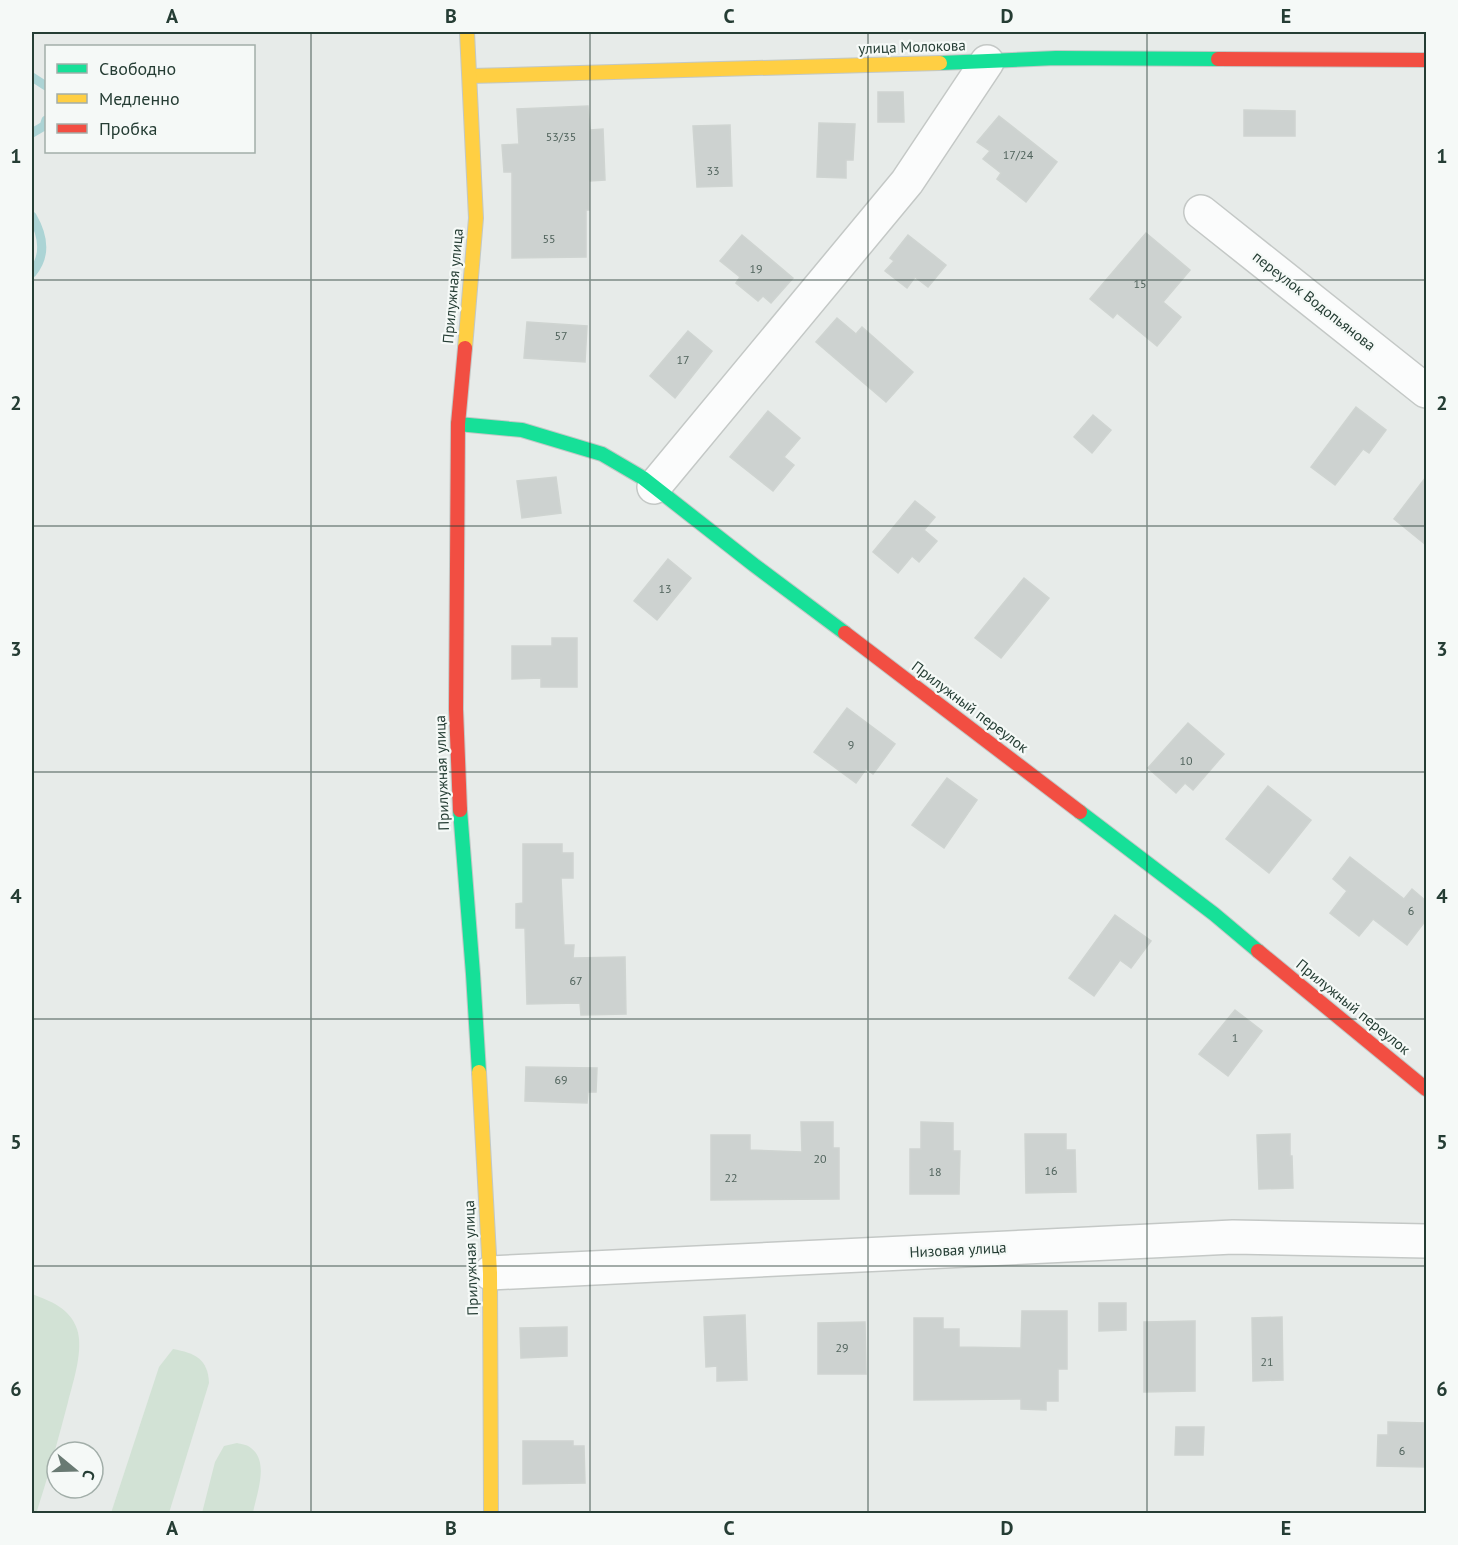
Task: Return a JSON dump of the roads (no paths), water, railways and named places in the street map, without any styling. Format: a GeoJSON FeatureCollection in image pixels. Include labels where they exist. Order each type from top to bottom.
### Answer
{"type":"FeatureCollection","features":[{"type":"Feature","properties":{"kind":"street","name":"Прилужная улица"},"geometry":{"type":"LineString","coordinates":[[468,32],[476,218],[458,424],[456,709],[460,833],[473,974],[490,1273],[491,1514]]}},
{"type":"Feature","properties":{"kind":"street","name":"улица Молокова"},"geometry":{"type":"LineString","coordinates":[[470,76],[987,62],[1056,58],[1426,60]]}},
{"type":"Feature","properties":{"kind":"street"},"geometry":{"type":"LineString","coordinates":[[654,487],[907,182],[987,62]]}},
{"type":"Feature","properties":{"kind":"street","name":"переулок Водопьянова"},"geometry":{"type":"LineString","coordinates":[[1202,212],[1426,391]]}},
{"type":"Feature","properties":{"kind":"street","name":"Прилужный переулок"},"geometry":{"type":"LineString","coordinates":[[458,424],[522,430],[602,454],[643,478],[1214,914],[1426,1089]]}},
{"type":"Feature","properties":{"kind":"street","name":"Низовая улица"},"geometry":{"type":"LineString","coordinates":[[490,1273],[1233,1237],[1426,1240]]}},
{"type":"Feature","properties":{"kind":"waterway"},"geometry":{"type":"LineString","coordinates":[[32,77],[45,85]]}},
{"type":"Feature","properties":{"kind":"waterway"},"geometry":{"type":"LineString","coordinates":[[32,133],[45,123]]}},
{"type":"Feature","properties":{"kind":"waterway"},"geometry":{"type":"LineString","coordinates":[[32,216],[39,230],[42,245],[40,259],[32,273]]}}]}
